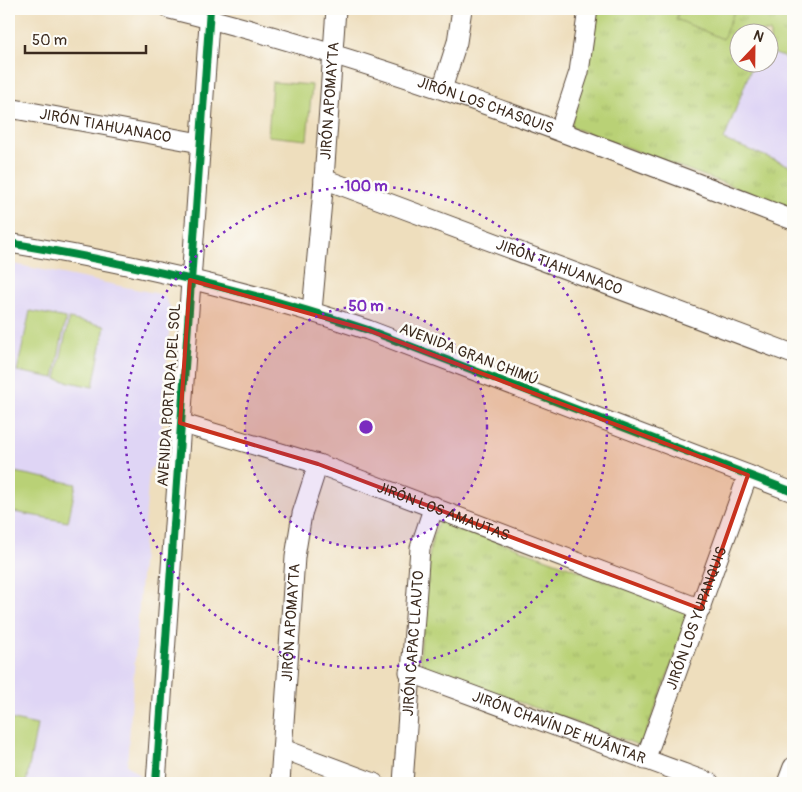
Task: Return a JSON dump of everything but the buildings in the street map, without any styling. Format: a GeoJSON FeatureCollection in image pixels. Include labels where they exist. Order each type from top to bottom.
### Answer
{"type":"FeatureCollection","features":[{"type":"Feature","properties":{"kind":"street","name":"JIRÓN LOS CHASQUIS"},"geometry":{"type":"LineString","coordinates":[[170,9],[210,14],[442,89],[560,130],[793,220]]}},
{"type":"Feature","properties":{"kind":"street","name":"JIRÓN APOMAYTA"},"geometry":{"type":"LineString","coordinates":[[312,311],[324,179],[336,9]]}},
{"type":"Feature","properties":{"kind":"street"},"geometry":{"type":"LineString","coordinates":[[442,89],[457,42],[462,9]]}},
{"type":"Feature","properties":{"kind":"street"},"geometry":{"type":"LineString","coordinates":[[560,130],[579,72],[588,9]]}},
{"type":"Feature","properties":{"kind":"street","name":"AVENIDA PORTADA DEL SOL"},"geometry":{"type":"LineString","coordinates":[[156,783],[210,14]]}},
{"type":"Feature","properties":{"kind":"street","name":"JIRÓN TIAHUANACO"},"geometry":{"type":"LineString","coordinates":[[9,108],[200,143]]}},
{"type":"Feature","properties":{"kind":"street","name":"JIRÓN TIAHUANACO"},"geometry":{"type":"LineString","coordinates":[[324,179],[793,354]]}},
{"type":"Feature","properties":{"kind":"street","name":"AVENIDA GRAN CHIMÚ"},"geometry":{"type":"LineString","coordinates":[[9,243],[190,280],[312,311],[368,330],[793,492]]}},
{"type":"Feature","properties":{"kind":"street","name":"JIRÓN LOS AMAUTAS"},"geometry":{"type":"LineString","coordinates":[[180,423],[318,464],[434,506],[701,610]]}},
{"type":"Feature","properties":{"kind":"street","name":"JIRÓN APOMAYTA"},"geometry":{"type":"LineString","coordinates":[[280,783],[295,557],[302,514],[318,464]]}},
{"type":"Feature","properties":{"kind":"street","name":"JIRÓN LOS YUPANQUIS"},"geometry":{"type":"LineString","coordinates":[[645,760],[701,610],[748,476]]}},
{"type":"Feature","properties":{"kind":"street","name":"JIRÓN CAPAC LLAUTO"},"geometry":{"type":"LineString","coordinates":[[403,783],[409,672],[420,548],[434,506]]}},
{"type":"Feature","properties":{"kind":"street","name":"JIRÓN CHAVÍN DE HUÁNTAR"},"geometry":{"type":"LineString","coordinates":[[409,672],[710,783]]}},
{"type":"Feature","properties":{"kind":"street"},"geometry":{"type":"LineString","coordinates":[[283,749],[374,783]]}},
{"type":"Feature","properties":{"kind":"street"},"geometry":{"type":"LineString","coordinates":[[787,783],[793,767]]}},
{"type":"Feature","properties":{"kind":"highlighted area"},"geometry":{"type":"Polygon","coordinates":[[[190,280],[368,330],[748,475],[701,609],[318,464],[180,423],[190,280]]]}},
{"type":"Feature","properties":{"kind":"shaded area"},"geometry":{"type":"Polygon","coordinates":[[[780,56],[793,61],[793,167],[724,140],[750,72],[780,72],[780,56]]]}},
{"type":"Feature","properties":{"kind":"shaded area"},"geometry":{"type":"Polygon","coordinates":[[[9,263],[164,295],[171,309],[159,462],[149,470],[127,765],[140,776],[139,783],[9,783],[9,263]]]}},
{"type":"Feature","properties":{"kind":"green space"},"geometry":{"type":"Polygon","coordinates":[[[594,9],[793,9],[793,61],[780,56],[780,22],[730,22],[730,72],[750,72],[724,140],[793,167],[793,197],[789,207],[571,127],[594,9]]]}},
{"type":"Feature","properties":{"kind":"green space"},"geometry":{"type":"Polygon","coordinates":[[[680,9],[735,9],[723,39],[676,19],[680,9]]]}},
{"type":"Feature","properties":{"kind":"green space"},"geometry":{"type":"Polygon","coordinates":[[[272,82],[312,85],[307,140],[268,136],[272,82]]]}},
{"type":"Feature","properties":{"kind":"green space"},"geometry":{"type":"Polygon","coordinates":[[[30,311],[66,318],[54,378],[17,371],[30,311]]]}},
{"type":"Feature","properties":{"kind":"green space"},"geometry":{"type":"Polygon","coordinates":[[[69,319],[105,326],[93,387],[56,379],[69,319]]]}},
{"type":"Feature","properties":{"kind":"green space"},"geometry":{"type":"Polygon","coordinates":[[[9,471],[76,484],[68,522],[9,511],[9,471]]]}},
{"type":"Feature","properties":{"kind":"green space"},"geometry":{"type":"Polygon","coordinates":[[[442,520],[684,610],[690,616],[641,746],[425,668],[420,658],[426,583],[432,541],[437,527],[442,520]]]}},
{"type":"Feature","properties":{"kind":"green space"},"geometry":{"type":"Polygon","coordinates":[[[9,719],[37,725],[26,783],[9,783],[9,719]]]}},
{"type":"Feature","properties":{"kind":"cycle path"},"geometry":{"type":"LineString","coordinates":[[156,783],[210,9]]}},
{"type":"Feature","properties":{"kind":"cycle path"},"geometry":{"type":"LineString","coordinates":[[9,243],[190,279],[324,316],[368,330],[793,492]]}}]}
